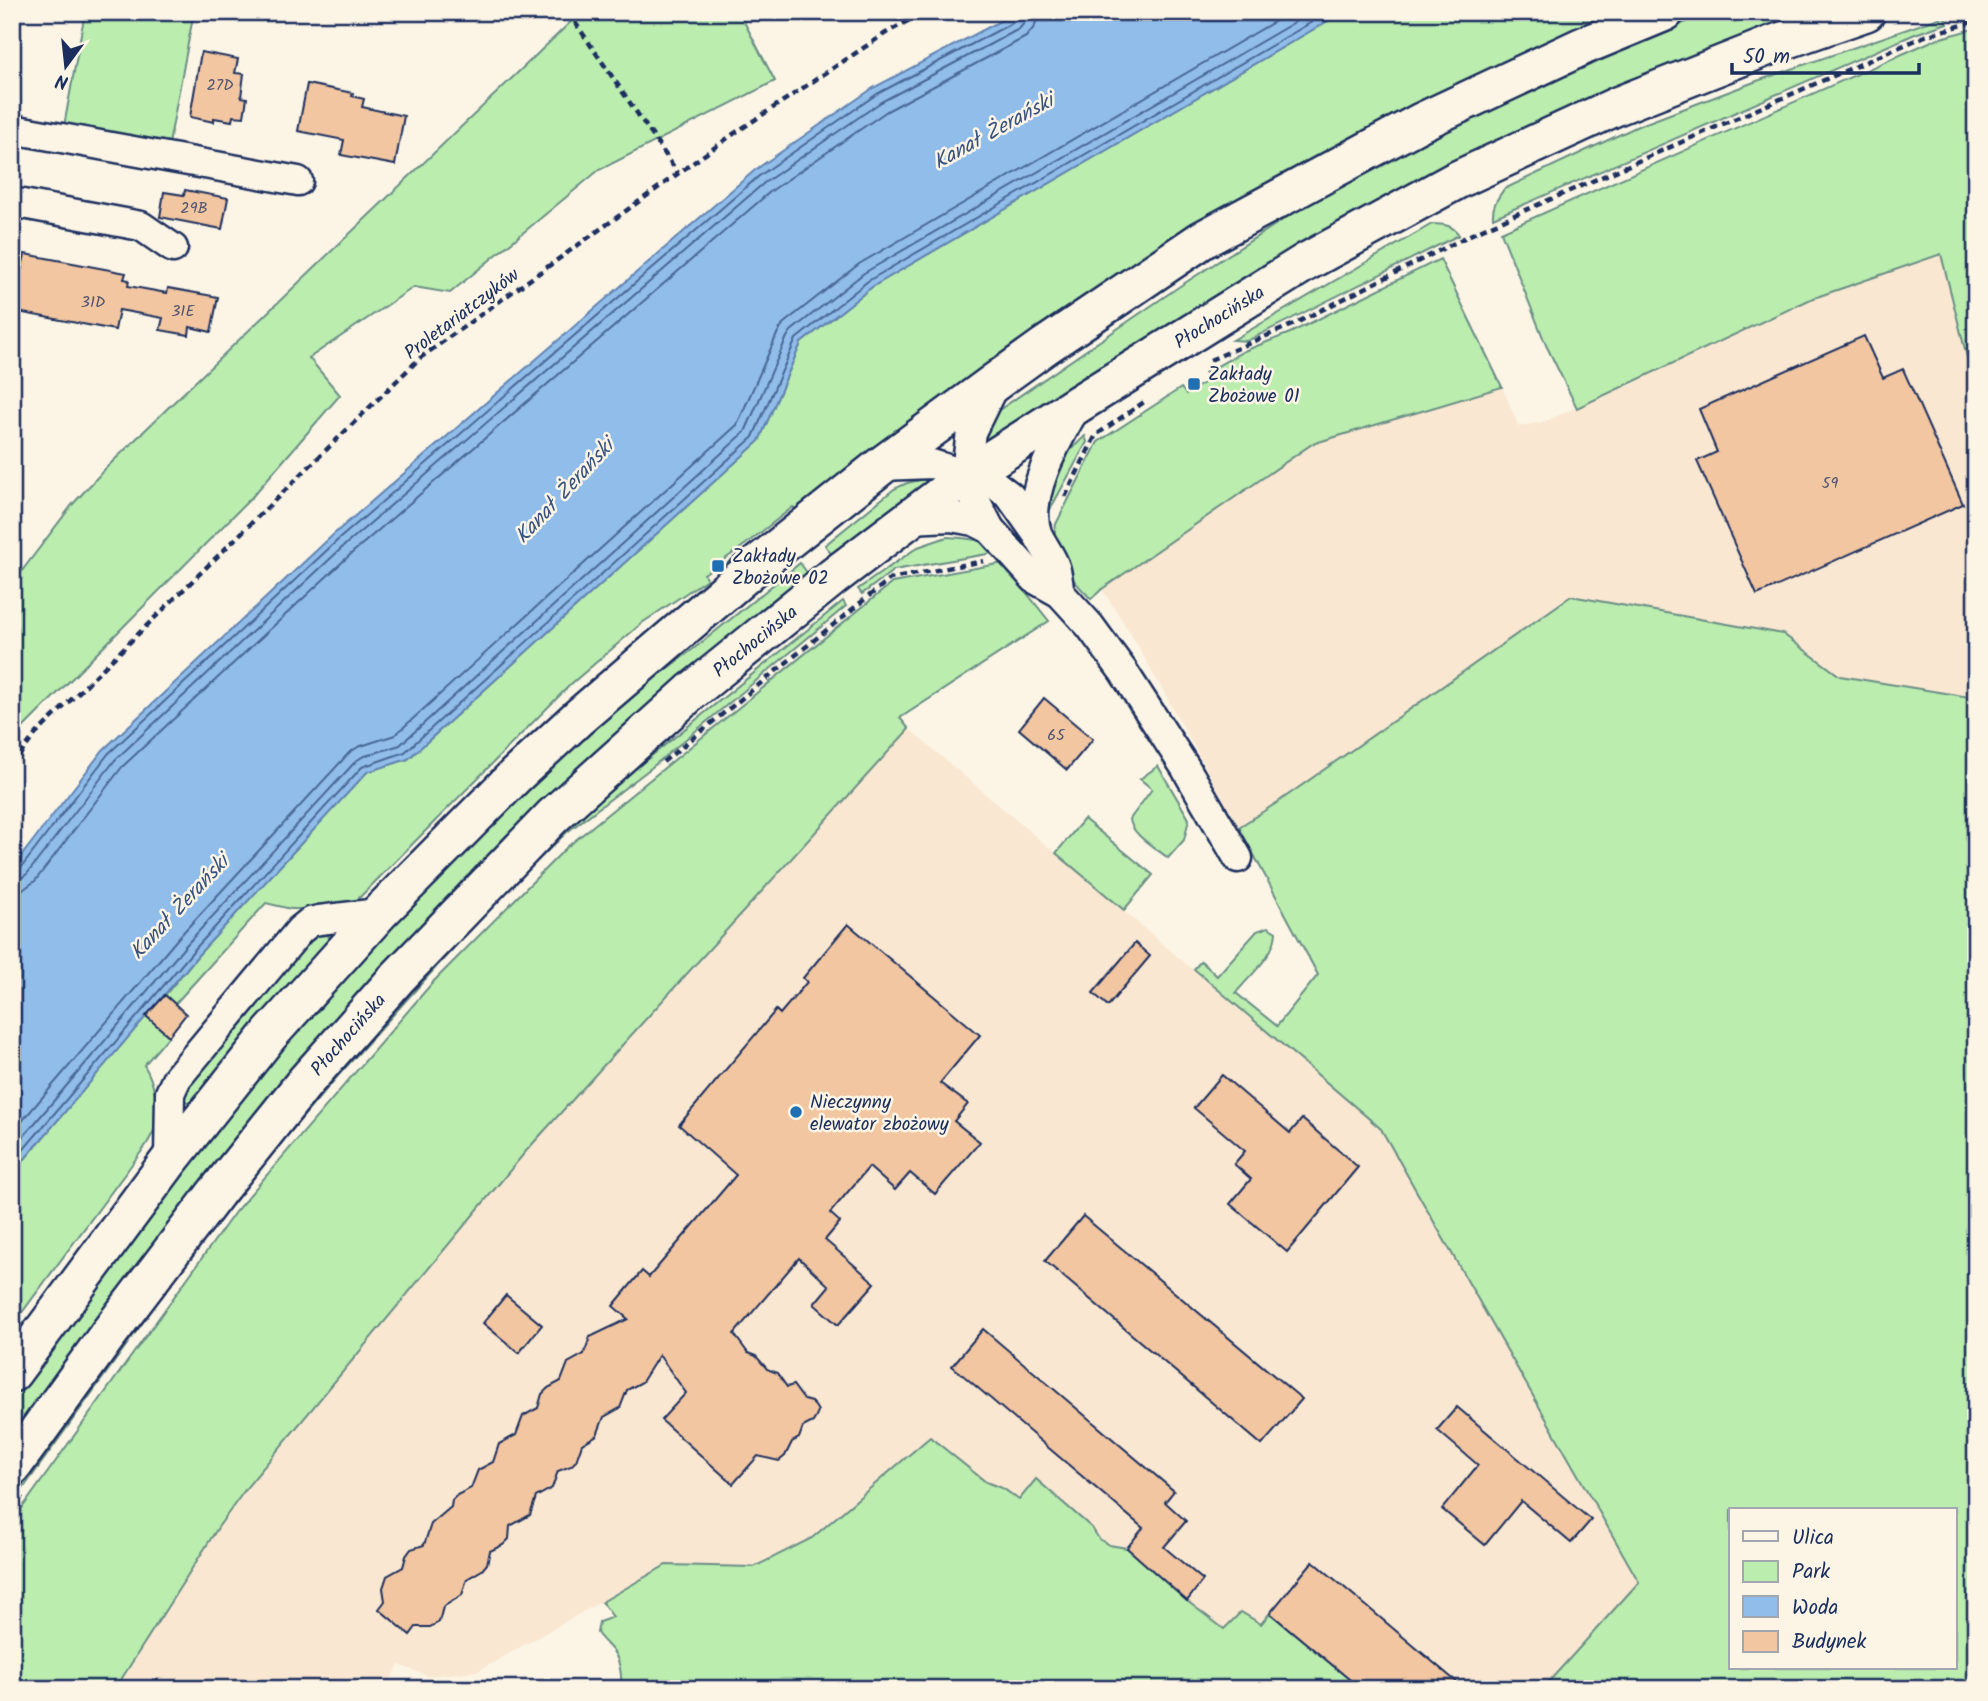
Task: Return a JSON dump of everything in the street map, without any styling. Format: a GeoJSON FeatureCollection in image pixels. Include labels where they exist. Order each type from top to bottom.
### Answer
{"type":"FeatureCollection","features":[{"type":"Feature","properties":{"kind":"main road"},"geometry":{"type":"LineString","coordinates":[[12,1373],[169,1161],[270,1034],[379,913],[515,776],[579,717],[753,568],[881,466],[995,382],[1202,240],[1421,122],[1583,46],[1665,12]]}},
{"type":"Feature","properties":{"kind":"main road","name":"Płochocińska"},"geometry":{"type":"LineString","coordinates":[[21,1478],[107,1336],[216,1192],[305,1082],[397,978],[553,817],[672,709],[833,576],[969,474],[1306,262],[1457,180],[1616,106],[1774,44],[1866,12]]}},
{"type":"Feature","properties":{"kind":"lane"},"geometry":{"type":"LineString","coordinates":[[12,129],[298,181]]}},
{"type":"Feature","properties":{"kind":"lane"},"geometry":{"type":"LineString","coordinates":[[12,202],[141,226],[173,248]]}},
{"type":"Feature","properties":{"kind":"lane"},"geometry":{"type":"LineString","coordinates":[[995,382],[971,432],[968,455],[974,498],[990,529],[1035,579],[1059,593],[1090,626],[1124,671],[1185,767],[1238,858]]}},
{"type":"Feature","properties":{"kind":"lane"},"geometry":{"type":"LineString","coordinates":[[1037,534],[1034,522],[1042,473],[1078,404]]}},
{"type":"Feature","properties":{"kind":"lane"},"geometry":{"type":"LineString","coordinates":[[881,466],[932,464],[993,483],[1010,496],[1037,534],[1056,567],[1059,593]]}},
{"type":"Feature","properties":{"kind":"lane"},"geometry":{"type":"LineString","coordinates":[[909,519],[951,517],[974,521],[990,529]]}},
{"type":"Feature","properties":{"kind":"path"},"geometry":{"type":"LineString","coordinates":[[568,12],[678,173]]}},
{"type":"Feature","properties":{"kind":"path","name":"Proletariatczyków"},"geometry":{"type":"LineString","coordinates":[[12,765],[36,734],[420,358],[732,135],[924,12]]}},
{"type":"Feature","properties":{"kind":"path"},"geometry":{"type":"LineString","coordinates":[[1200,366],[1292,325],[1480,230],[1925,36],[1976,21]]}},
{"type":"Feature","properties":{"kind":"path"},"geometry":{"type":"LineString","coordinates":[[1063,501],[1096,435],[1147,400]]}},
{"type":"Feature","properties":{"kind":"path"},"geometry":{"type":"LineString","coordinates":[[655,768],[890,579],[990,560]]}},
{"type":"Feature","properties":{"kind":"path"},"geometry":{"type":"LineString","coordinates":[[12,1509],[21,1478]]}},
{"type":"Feature","properties":{"kind":"shaded area"},"geometry":{"type":"Polygon","coordinates":[[[1941,254],[1976,393],[1976,698],[1840,676],[1783,634],[1278,802],[1239,827],[1134,639],[1102,589],[1312,444],[1502,387],[1519,427],[1546,421],[1811,299],[1941,254]]]}},
{"type":"Feature","properties":{"kind":"shaded area"},"geometry":{"type":"Polygon","coordinates":[[[909,729],[1381,1129],[1639,1582],[1542,1689],[1361,1689],[1270,1613],[1261,1624],[1224,1630],[1127,1548],[1109,1545],[1099,1539],[1092,1528],[1036,1480],[1019,1500],[1004,1489],[986,1482],[930,1437],[812,1538],[754,1567],[666,1565],[478,1671],[428,1676],[399,1665],[389,1682],[366,1678],[365,1689],[115,1689],[219,1526],[247,1487],[527,1150],[909,729]]]}},
{"type":"Feature","properties":{"kind":"green space"},"geometry":{"type":"Polygon","coordinates":[[[85,12],[167,12],[193,17],[169,144],[64,126],[85,12]]]}},
{"type":"Feature","properties":{"kind":"green space"},"geometry":{"type":"Polygon","coordinates":[[[581,12],[739,12],[775,81],[599,170],[450,293],[414,287],[309,358],[340,395],[252,497],[12,739],[12,584],[72,505],[172,404],[581,12]]]}},
{"type":"Feature","properties":{"kind":"green space"},"geometry":{"type":"Polygon","coordinates":[[[1343,12],[1629,12],[1452,91],[799,512],[793,507],[704,574],[707,579],[642,623],[571,684],[348,907],[291,909],[266,903],[175,1004],[165,995],[199,954],[367,772],[408,759],[759,441],[801,343],[872,287],[1343,12]]]}},
{"type":"Feature","properties":{"kind":"green space"},"geometry":{"type":"Polygon","coordinates":[[[1710,12],[1821,12],[1715,50],[984,449],[987,428],[999,410],[1180,286],[1348,178],[1495,102],[1710,12]]]}},
{"type":"Feature","properties":{"kind":"green space"},"geometry":{"type":"Polygon","coordinates":[[[1945,16],[1947,23],[1915,34],[1493,218],[1494,206],[1504,189],[1638,126],[1757,81],[1945,16]]]}},
{"type":"Feature","properties":{"kind":"green space"},"geometry":{"type":"Polygon","coordinates":[[[1976,28],[1976,393],[1941,254],[1811,299],[1577,408],[1546,345],[1501,232],[1934,40],[1976,28]]]}},
{"type":"Feature","properties":{"kind":"green space"},"geometry":{"type":"Polygon","coordinates":[[[1432,224],[1447,226],[1459,235],[1247,341],[1233,340],[1432,224]]]}},
{"type":"Feature","properties":{"kind":"green space"},"geometry":{"type":"Polygon","coordinates":[[[1440,259],[1502,387],[1312,444],[1091,599],[1076,583],[1058,556],[1056,524],[1098,442],[1181,388],[1186,394],[1209,380],[1205,373],[1244,351],[1290,333],[1440,259]]]}},
{"type":"Feature","properties":{"kind":"green space"},"geometry":{"type":"Polygon","coordinates":[[[1085,436],[1087,442],[1046,517],[1046,503],[1062,458],[1085,436]]]}},
{"type":"Feature","properties":{"kind":"green space"},"geometry":{"type":"Polygon","coordinates":[[[934,477],[836,561],[825,545],[894,489],[934,477]]]}},
{"type":"Feature","properties":{"kind":"green space"},"geometry":{"type":"Polygon","coordinates":[[[947,537],[981,541],[999,552],[894,570],[862,594],[858,589],[918,547],[947,537]]]}},
{"type":"Feature","properties":{"kind":"green space"},"geometry":{"type":"Polygon","coordinates":[[[800,563],[811,578],[552,796],[12,1445],[12,1396],[242,1090],[378,936],[587,729],[701,643],[800,563]]]}},
{"type":"Feature","properties":{"kind":"green space"},"geometry":{"type":"Polygon","coordinates":[[[1003,563],[1049,621],[900,718],[909,729],[527,1150],[247,1487],[219,1526],[115,1689],[12,1689],[12,1522],[235,1212],[433,982],[567,847],[892,583],[1003,563]]]}},
{"type":"Feature","properties":{"kind":"green space"},"geometry":{"type":"Polygon","coordinates":[[[1571,596],[1783,634],[1840,676],[1976,698],[1976,1689],[1542,1689],[1639,1582],[1381,1129],[1194,969],[1201,961],[1217,976],[1257,931],[1268,927],[1276,932],[1275,941],[1267,957],[1236,993],[1277,1026],[1318,975],[1239,827],[1571,596]]]}},
{"type":"Feature","properties":{"kind":"green space"},"geometry":{"type":"Polygon","coordinates":[[[843,601],[846,606],[651,768],[566,833],[495,902],[276,1148],[167,1289],[12,1504],[12,1494],[212,1219],[363,1037],[561,829],[843,601]]]}},
{"type":"Feature","properties":{"kind":"green space"},"geometry":{"type":"Polygon","coordinates":[[[1158,766],[1189,819],[1184,840],[1168,858],[1139,836],[1130,819],[1152,789],[1140,779],[1158,766]]]}},
{"type":"Feature","properties":{"kind":"green space"},"geometry":{"type":"Polygon","coordinates":[[[1084,819],[1153,875],[1124,910],[1056,853],[1084,819]]]}},
{"type":"Feature","properties":{"kind":"green space"},"geometry":{"type":"Polygon","coordinates":[[[326,935],[333,938],[197,1102],[189,1104],[184,1098],[189,1081],[305,943],[315,936],[326,935]]]}},
{"type":"Feature","properties":{"kind":"green space"},"geometry":{"type":"Polygon","coordinates":[[[146,1016],[169,1036],[144,1065],[157,1104],[157,1120],[153,1133],[12,1326],[12,1174],[146,1016]]]}},
{"type":"Feature","properties":{"kind":"green space"},"geometry":{"type":"Polygon","coordinates":[[[930,1437],[986,1482],[1004,1489],[1019,1500],[1036,1479],[1092,1528],[1099,1539],[1109,1545],[1127,1548],[1187,1601],[1224,1629],[1241,1612],[1261,1624],[1270,1613],[1361,1689],[622,1689],[617,1658],[597,1633],[599,1622],[613,1617],[602,1602],[666,1565],[754,1567],[812,1538],[930,1437]]]}},
{"type":"Feature","properties":{"kind":"water","name":"Kanał Żerański"},"geometry":{"type":"Polygon","coordinates":[[[1017,12],[1343,12],[872,287],[801,343],[759,441],[408,759],[367,772],[199,954],[12,1174],[12,868],[103,750],[334,534],[755,170],[873,88],[1017,12]]]}},
{"type":"Feature","properties":{"kind":"building"},"geometry":{"type":"Polygon","coordinates":[[[201,52],[238,59],[235,73],[244,74],[241,97],[247,98],[244,117],[233,116],[232,121],[214,118],[214,122],[190,117],[201,52]]]}},
{"type":"Feature","properties":{"kind":"building"},"geometry":{"type":"Polygon","coordinates":[[[307,84],[353,93],[352,96],[364,99],[362,107],[404,116],[395,165],[341,155],[344,140],[298,131],[307,84]]]}},
{"type":"Feature","properties":{"kind":"building"},"geometry":{"type":"Polygon","coordinates":[[[185,190],[228,198],[222,229],[160,217],[164,192],[184,195],[185,190]]]}},
{"type":"Feature","properties":{"kind":"building"},"geometry":{"type":"Polygon","coordinates":[[[25,254],[126,273],[124,279],[129,280],[128,286],[167,293],[168,288],[218,297],[211,332],[190,327],[189,335],[160,330],[163,318],[119,310],[115,330],[12,311],[12,266],[22,268],[25,254]]]}},
{"type":"Feature","properties":{"kind":"building"},"geometry":{"type":"Polygon","coordinates":[[[1864,336],[1883,378],[1903,369],[1963,504],[1757,595],[1697,461],[1717,452],[1699,409],[1864,336]]]}},
{"type":"Feature","properties":{"kind":"building"},"geometry":{"type":"Polygon","coordinates":[[[1044,698],[1093,739],[1067,770],[1019,729],[1044,698]]]}},
{"type":"Feature","properties":{"kind":"building"},"geometry":{"type":"Polygon","coordinates":[[[848,924],[980,1035],[940,1083],[968,1104],[954,1121],[980,1142],[935,1194],[910,1173],[895,1190],[869,1167],[830,1213],[840,1222],[825,1240],[875,1283],[838,1325],[814,1304],[829,1286],[799,1258],[734,1334],[748,1353],[756,1356],[767,1369],[777,1373],[787,1387],[793,1385],[804,1400],[815,1406],[818,1411],[813,1422],[803,1427],[799,1438],[792,1442],[785,1456],[779,1461],[758,1456],[733,1484],[661,1420],[686,1393],[659,1355],[642,1382],[627,1390],[620,1408],[604,1417],[597,1435],[582,1444],[576,1461],[558,1471],[552,1488],[536,1497],[530,1515],[510,1526],[509,1539],[490,1551],[487,1564],[467,1579],[462,1595],[443,1607],[439,1622],[430,1627],[416,1627],[410,1635],[379,1609],[385,1601],[383,1588],[387,1576],[403,1567],[411,1549],[424,1545],[431,1524],[451,1507],[452,1500],[457,1495],[471,1488],[478,1470],[493,1462],[499,1444],[516,1435],[523,1416],[538,1408],[542,1394],[561,1381],[568,1363],[584,1354],[590,1337],[628,1319],[613,1306],[642,1271],[649,1277],[736,1175],[679,1125],[776,1010],[780,1014],[807,982],[803,978],[848,924]]]}},
{"type":"Feature","properties":{"kind":"building"},"geometry":{"type":"Polygon","coordinates":[[[1135,943],[1150,956],[1108,1006],[1093,993],[1135,943]]]}},
{"type":"Feature","properties":{"kind":"building"},"geometry":{"type":"Polygon","coordinates":[[[165,995],[186,1014],[169,1036],[146,1016],[165,995]]]}},
{"type":"Feature","properties":{"kind":"building"},"geometry":{"type":"Polygon","coordinates":[[[1222,1075],[1290,1133],[1302,1119],[1358,1167],[1287,1252],[1230,1204],[1251,1179],[1234,1164],[1245,1151],[1194,1108],[1222,1075]]]}},
{"type":"Feature","properties":{"kind":"building"},"geometry":{"type":"Polygon","coordinates":[[[1083,1216],[1302,1399],[1262,1445],[1045,1261],[1083,1216]]]}},
{"type":"Feature","properties":{"kind":"building"},"geometry":{"type":"Polygon","coordinates":[[[506,1295],[542,1325],[519,1353],[483,1323],[506,1295]]]}},
{"type":"Feature","properties":{"kind":"building"},"geometry":{"type":"Polygon","coordinates":[[[983,1329],[1174,1491],[1165,1502],[1186,1521],[1164,1547],[1203,1580],[1187,1601],[1127,1548],[1143,1528],[952,1366],[983,1329]]]}},
{"type":"Feature","properties":{"kind":"building"},"geometry":{"type":"Polygon","coordinates":[[[1457,1407],[1591,1520],[1571,1543],[1521,1501],[1485,1545],[1442,1509],[1478,1465],[1437,1430],[1457,1407]]]}},
{"type":"Feature","properties":{"kind":"building"},"geometry":{"type":"Polygon","coordinates":[[[1313,1561],[1465,1689],[1361,1689],[1270,1613],[1313,1561]]]}},
{"type":"Feature","properties":{"kind":"place","name":"Zakłady Zbożowe 01"},"geometry":{"type":"Point","coordinates":[1194,384]}},
{"type":"Feature","properties":{"kind":"place","name":"Zakłady Zbożowe 02"},"geometry":{"type":"Point","coordinates":[718,566]}},
{"type":"Feature","properties":{"kind":"place","name":"Nieczynny elewator zbożowy"},"geometry":{"type":"Point","coordinates":[796,1112]}}]}
